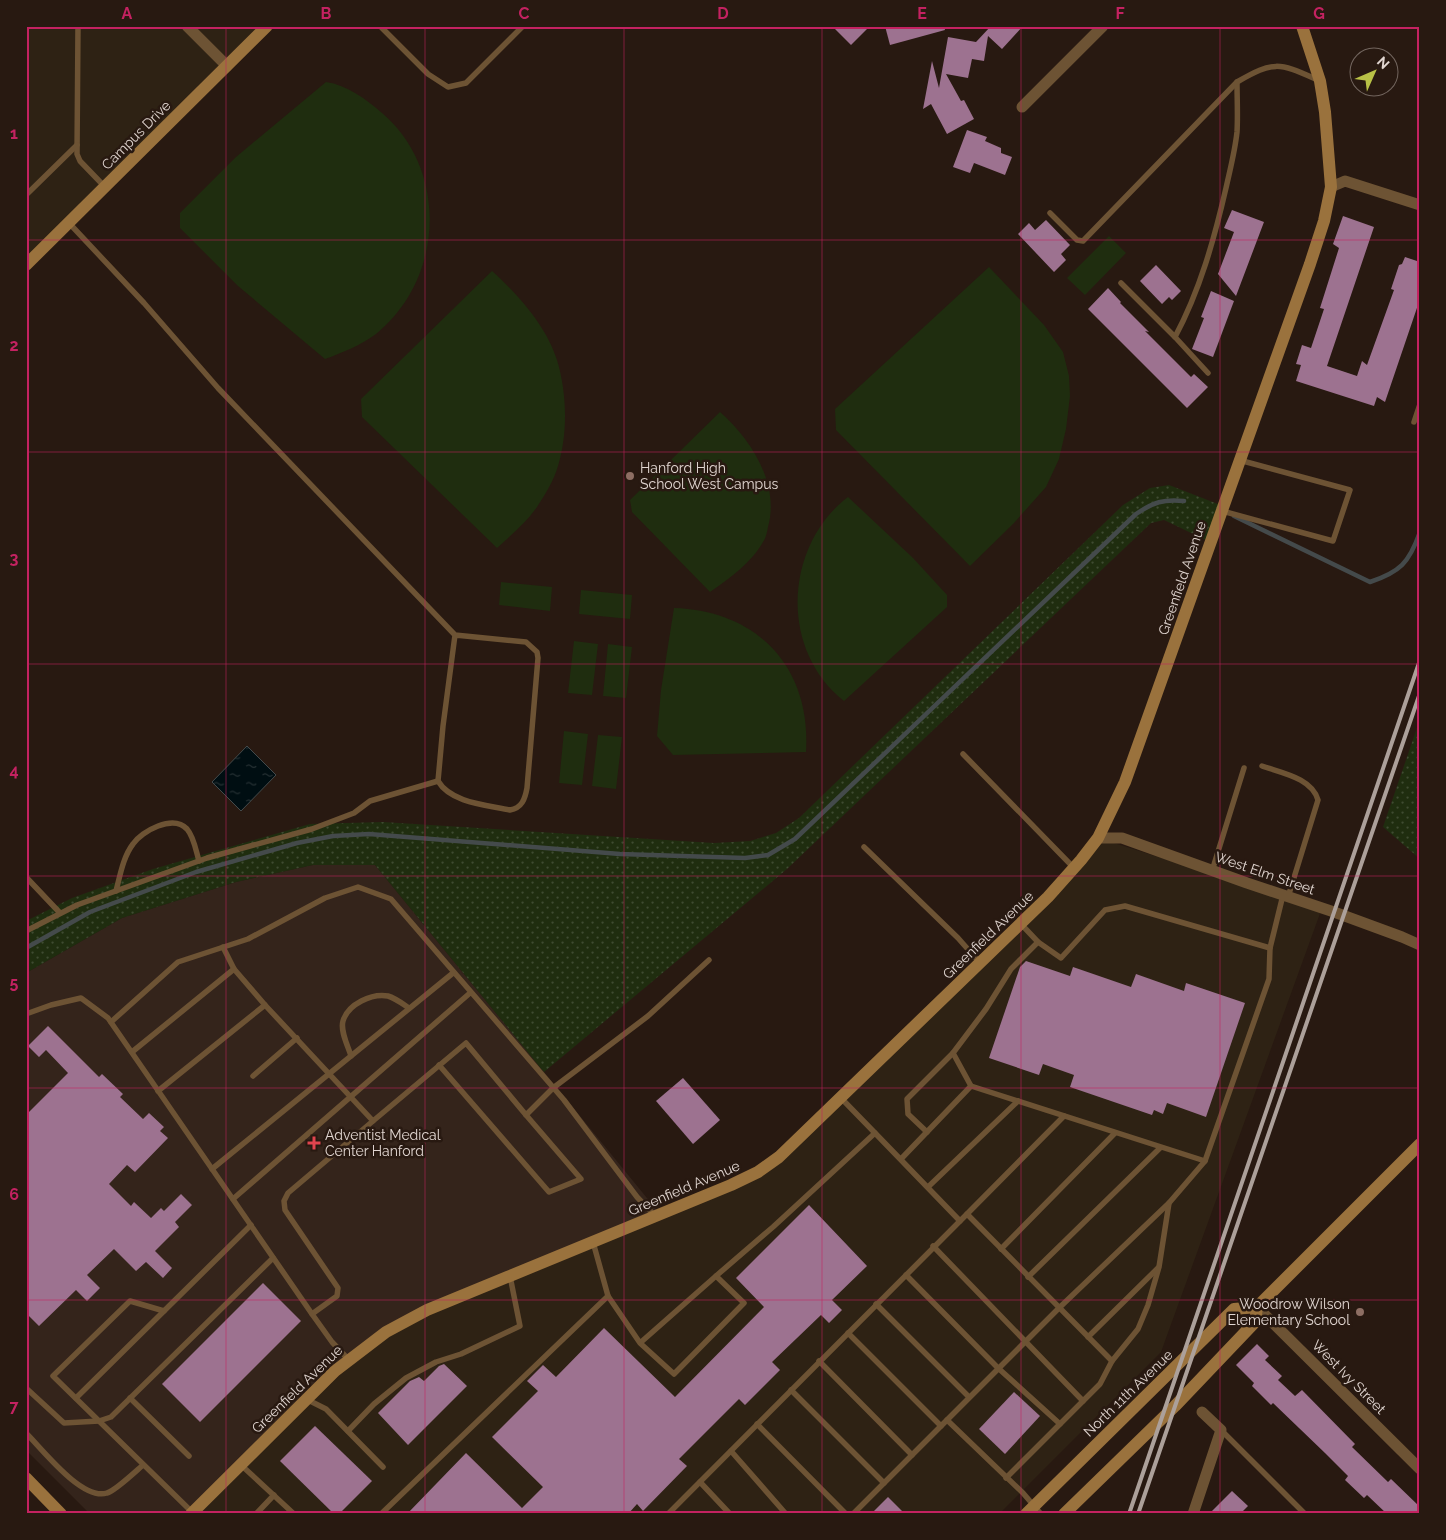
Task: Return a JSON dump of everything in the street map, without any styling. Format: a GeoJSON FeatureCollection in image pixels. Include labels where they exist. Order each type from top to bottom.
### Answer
{"type":"FeatureCollection","features":[{"type":"Feature","properties":{"kind":"street"},"geometry":{"type":"LineString","coordinates":[[187,26],[227,66]]}},
{"type":"Feature","properties":{"kind":"street","name":"Campus Drive"},"geometry":{"type":"LineString","coordinates":[[26,265],[267,26]]}},
{"type":"Feature","properties":{"kind":"street"},"geometry":{"type":"LineString","coordinates":[[1022,107],[1103,26]]}},
{"type":"Feature","properties":{"kind":"street","name":"Greenfield Avenue"},"geometry":{"type":"LineString","coordinates":[[191,1513],[306,1399],[349,1360],[386,1332],[426,1310],[730,1186],[758,1172],[779,1157],[1020,924],[1074,868],[1098,838],[1125,782],[1324,222],[1331,187],[1326,112],[1320,81],[1302,26]]}},
{"type":"Feature","properties":{"kind":"street"},"geometry":{"type":"LineString","coordinates":[[1331,187],[1345,181],[1420,205]]}},
{"type":"Feature","properties":{"kind":"street","name":"West Elm Street"},"geometry":{"type":"LineString","coordinates":[[1098,838],[1122,838],[1420,945]]}},
{"type":"Feature","properties":{"kind":"street"},"geometry":{"type":"LineString","coordinates":[[1064,1514],[1175,1406],[1255,1322],[1257,1307],[1420,1144]]}},
{"type":"Feature","properties":{"kind":"street","name":"West Ivy Street"},"geometry":{"type":"LineString","coordinates":[[1257,1307],[1420,1469]]}},
{"type":"Feature","properties":{"kind":"street","name":"North 11th Avenue"},"geometry":{"type":"LineString","coordinates":[[1033,1511],[1234,1310],[1257,1307]]}},
{"type":"Feature","properties":{"kind":"street"},"geometry":{"type":"LineString","coordinates":[[1193,1514],[1221,1430],[1202,1412]]}},
{"type":"Feature","properties":{"kind":"street"},"geometry":{"type":"LineString","coordinates":[[26,1478],[61,1514]]}},
{"type":"Feature","properties":{"kind":"lane"},"geometry":{"type":"LineString","coordinates":[[78,26],[77,154],[80,161],[105,187]]}},
{"type":"Feature","properties":{"kind":"lane"},"geometry":{"type":"LineString","coordinates":[[380,26],[428,74],[448,87],[466,83],[522,26]]}},
{"type":"Feature","properties":{"kind":"lane"},"geometry":{"type":"LineString","coordinates":[[1050,213],[1077,240],[1083,241],[1237,82],[1257,70],[1272,66],[1287,66],[1320,81]]}},
{"type":"Feature","properties":{"kind":"lane"},"geometry":{"type":"LineString","coordinates":[[1175,337],[1186,316],[1203,272],[1218,224],[1231,168],[1237,130],[1237,82]]}},
{"type":"Feature","properties":{"kind":"lane"},"geometry":{"type":"LineString","coordinates":[[26,194],[77,145]]}},
{"type":"Feature","properties":{"kind":"lane"},"geometry":{"type":"LineString","coordinates":[[69,223],[144,303],[218,388],[455,635],[526,642],[537,652],[526,798],[521,805],[510,810],[464,800],[445,790],[438,781],[455,635]]}},
{"type":"Feature","properties":{"kind":"lane"},"geometry":{"type":"LineString","coordinates":[[1122,283],[1208,373]]}},
{"type":"Feature","properties":{"kind":"lane"},"geometry":{"type":"LineString","coordinates":[[1414,422],[1420,404]]}},
{"type":"Feature","properties":{"kind":"lane"},"geometry":{"type":"LineString","coordinates":[[1221,511],[1333,541],[1350,490],[1239,460]]}},
{"type":"Feature","properties":{"kind":"lane"},"geometry":{"type":"LineString","coordinates":[[963,754],[1074,868]]}},
{"type":"Feature","properties":{"kind":"lane"},"geometry":{"type":"LineString","coordinates":[[853,1514],[1024,1342],[1170,1203],[1205,1161],[1269,979],[1270,948],[1318,800],[1316,793],[1307,783],[1262,766]]}},
{"type":"Feature","properties":{"kind":"lane"},"geometry":{"type":"LineString","coordinates":[[1212,871],[1244,768]]}},
{"type":"Feature","properties":{"kind":"lane"},"geometry":{"type":"LineString","coordinates":[[26,931],[60,912],[116,891],[199,861],[312,829],[354,813],[370,801],[438,781]]}},
{"type":"Feature","properties":{"kind":"lane"},"geometry":{"type":"LineString","coordinates":[[116,891],[126,856],[132,844],[138,838],[162,825],[174,823],[186,828],[191,836],[199,861]]}},
{"type":"Feature","properties":{"kind":"lane"},"geometry":{"type":"LineString","coordinates":[[864,846],[958,938],[980,963]]}},
{"type":"Feature","properties":{"kind":"lane"},"geometry":{"type":"LineString","coordinates":[[26,877],[60,912]]}},
{"type":"Feature","properties":{"kind":"lane"},"geometry":{"type":"LineString","coordinates":[[111,1022],[178,962],[248,939],[325,898],[358,887],[391,899],[553,1088],[637,1198],[655,1216]]}},
{"type":"Feature","properties":{"kind":"lane"},"geometry":{"type":"LineString","coordinates":[[1020,924],[1038,942],[1061,958],[1105,910],[1125,906],[1270,948]]}},
{"type":"Feature","properties":{"kind":"lane"},"geometry":{"type":"LineString","coordinates":[[927,1132],[908,1114],[907,1099],[953,1054],[986,1010],[1011,969],[1038,942]]}},
{"type":"Feature","properties":{"kind":"lane"},"geometry":{"type":"LineString","coordinates":[[223,947],[234,969],[265,1005],[373,1121]]}},
{"type":"Feature","properties":{"kind":"lane"},"geometry":{"type":"LineString","coordinates":[[526,1115],[553,1088],[648,1016],[709,960]]}},
{"type":"Feature","properties":{"kind":"lane"},"geometry":{"type":"LineString","coordinates":[[132,1052],[234,969]]}},
{"type":"Feature","properties":{"kind":"lane"},"geometry":{"type":"LineString","coordinates":[[212,1169],[453,972]]}},
{"type":"Feature","properties":{"kind":"lane"},"geometry":{"type":"LineString","coordinates":[[233,1199],[470,993]]}},
{"type":"Feature","properties":{"kind":"lane"},"geometry":{"type":"LineString","coordinates":[[351,1056],[344,1034],[343,1021],[352,1008],[372,996],[390,996],[409,1008]]}},
{"type":"Feature","properties":{"kind":"lane"},"geometry":{"type":"LineString","coordinates":[[26,1014],[51,1005],[81,998],[108,1018],[312,1314],[332,1342],[349,1360]]}},
{"type":"Feature","properties":{"kind":"lane"},"geometry":{"type":"LineString","coordinates":[[158,1091],[265,1005]]}},
{"type":"Feature","properties":{"kind":"lane"},"geometry":{"type":"LineString","coordinates":[[252,1076],[297,1038]]}},
{"type":"Feature","properties":{"kind":"lane"},"geometry":{"type":"LineString","coordinates":[[312,1314],[337,1296],[338,1288],[285,1210],[284,1201],[288,1193],[466,1043],[580,1179],[549,1192],[439,1066]]}},
{"type":"Feature","properties":{"kind":"lane"},"geometry":{"type":"LineString","coordinates":[[953,1054],[971,1086],[1205,1161]]}},
{"type":"Feature","properties":{"kind":"lane"},"geometry":{"type":"LineString","coordinates":[[901,1159],[971,1086]]}},
{"type":"Feature","properties":{"kind":"lane"},"geometry":{"type":"LineString","coordinates":[[841,1098],[960,1220]]}},
{"type":"Feature","properties":{"kind":"lane"},"geometry":{"type":"LineString","coordinates":[[928,1187],[1018,1101]]}},
{"type":"Feature","properties":{"kind":"lane"},"geometry":{"type":"LineString","coordinates":[[671,1513],[933,1246],[1064,1116]]}},
{"type":"Feature","properties":{"kind":"lane"},"geometry":{"type":"LineString","coordinates":[[1001,1249],[1116,1132]]}},
{"type":"Feature","properties":{"kind":"lane"},"geometry":{"type":"LineString","coordinates":[[640,1342],[773,1227],[875,1133]]}},
{"type":"Feature","properties":{"kind":"lane"},"geometry":{"type":"LineString","coordinates":[[1028,1277],[1160,1148]]}},
{"type":"Feature","properties":{"kind":"lane"},"geometry":{"type":"LineString","coordinates":[[1006,1478],[1100,1384],[1112,1361],[1138,1329],[1148,1305],[1159,1267],[1170,1203]]}},
{"type":"Feature","properties":{"kind":"lane"},"geometry":{"type":"LineString","coordinates":[[967,1214],[1112,1361]]}},
{"type":"Feature","properties":{"kind":"lane"},"geometry":{"type":"LineString","coordinates":[[76,1398],[251,1225]]}},
{"type":"Feature","properties":{"kind":"lane"},"geometry":{"type":"LineString","coordinates":[[593,1242],[608,1296],[640,1342],[674,1374],[744,1303],[716,1276]]}},
{"type":"Feature","properties":{"kind":"lane"},"geometry":{"type":"LineString","coordinates":[[933,1246],[1083,1401]]}},
{"type":"Feature","properties":{"kind":"lane"},"geometry":{"type":"LineString","coordinates":[[26,1388],[64,1423],[99,1421],[111,1417],[273,1258]]}},
{"type":"Feature","properties":{"kind":"lane"},"geometry":{"type":"LineString","coordinates":[[1088,1336],[1159,1267]]}},
{"type":"Feature","properties":{"kind":"lane"},"geometry":{"type":"LineString","coordinates":[[906,1275],[998,1368],[1060,1424]]}},
{"type":"Feature","properties":{"kind":"lane"},"geometry":{"type":"LineString","coordinates":[[348,1430],[374,1404],[406,1378],[436,1362],[461,1354],[520,1326],[510,1276]]}},
{"type":"Feature","properties":{"kind":"lane"},"geometry":{"type":"LineString","coordinates":[[381,1514],[608,1296]]}},
{"type":"Feature","properties":{"kind":"lane"},"geometry":{"type":"LineString","coordinates":[[164,1311],[130,1301],[53,1376],[191,1513]]}},
{"type":"Feature","properties":{"kind":"lane"},"geometry":{"type":"LineString","coordinates":[[876,1304],[969,1398]]}},
{"type":"Feature","properties":{"kind":"lane"},"geometry":{"type":"LineString","coordinates":[[848,1333],[941,1426]]}},
{"type":"Feature","properties":{"kind":"lane"},"geometry":{"type":"LineString","coordinates":[[819,1362],[912,1455]]}},
{"type":"Feature","properties":{"kind":"lane"},"geometry":{"type":"LineString","coordinates":[[791,1390],[884,1483]]}},
{"type":"Feature","properties":{"kind":"lane"},"geometry":{"type":"LineString","coordinates":[[130,1398],[188,1456]]}},
{"type":"Feature","properties":{"kind":"lane"},"geometry":{"type":"LineString","coordinates":[[306,1399],[326,1409],[383,1467]]}},
{"type":"Feature","properties":{"kind":"lane"},"geometry":{"type":"LineString","coordinates":[[947,1420],[1023,1493],[1033,1511]]}},
{"type":"Feature","properties":{"kind":"lane"},"geometry":{"type":"LineString","coordinates":[[757,1424],[846,1514]]}},
{"type":"Feature","properties":{"kind":"lane"},"geometry":{"type":"LineString","coordinates":[[1221,1430],[1305,1514]]}},
{"type":"Feature","properties":{"kind":"lane"},"geometry":{"type":"LineString","coordinates":[[26,1434],[75,1483],[94,1494],[108,1493],[143,1465]]}},
{"type":"Feature","properties":{"kind":"lane"},"geometry":{"type":"LineString","coordinates":[[731,1451],[786,1514]]}},
{"type":"Feature","properties":{"kind":"lane"},"geometry":{"type":"LineString","coordinates":[[241,1465],[294,1514]]}},
{"type":"Feature","properties":{"kind":"lane"},"geometry":{"type":"LineString","coordinates":[[700,1482],[730,1514]]}},
{"type":"Feature","properties":{"kind":"lane"},"geometry":{"type":"LineString","coordinates":[[256,1514],[274,1495]]}},
{"type":"Feature","properties":{"kind":"shaded area"},"geometry":{"type":"Polygon","coordinates":[[[26,26],[267,26],[26,265],[26,26]]]}},
{"type":"Feature","properties":{"kind":"shaded area"},"geometry":{"type":"Polygon","coordinates":[[[1098,838],[1322,908],[1161,1352],[999,1514],[191,1514],[386,1332],[731,1185],[802,1136],[1098,838]]]}},
{"type":"Feature","properties":{"kind":"shaded area","name":"Adventist Medical Center Hanford"},"geometry":{"type":"Polygon","coordinates":[[[313,865],[375,865],[660,1214],[386,1332],[191,1514],[90,1514],[26,1450],[26,973],[122,918],[236,882],[313,865]]]}},
{"type":"Feature","properties":{"kind":"green space"},"geometry":{"type":"Polygon","coordinates":[[[326,82],[349,89],[363,98],[382,113],[404,137],[419,164],[427,193],[430,224],[425,255],[415,284],[399,311],[370,338],[325,359],[238,286],[180,228],[180,213],[236,157],[326,82]]]}},
{"type":"Feature","properties":{"kind":"green space"},"geometry":{"type":"Polygon","coordinates":[[[1109,236],[1126,253],[1085,295],[1067,278],[1109,236]]]}},
{"type":"Feature","properties":{"kind":"green space"},"geometry":{"type":"Polygon","coordinates":[[[989,267],[1044,325],[1063,352],[1069,376],[1070,396],[1066,429],[1059,459],[1046,487],[1014,523],[970,566],[836,430],[835,409],[989,267]]]}},
{"type":"Feature","properties":{"kind":"green space"},"geometry":{"type":"Polygon","coordinates":[[[492,271],[512,290],[539,323],[546,335],[557,360],[563,386],[565,413],[561,453],[552,482],[533,513],[497,548],[362,417],[361,399],[492,271]]]}},
{"type":"Feature","properties":{"kind":"green space"},"geometry":{"type":"Polygon","coordinates":[[[720,412],[742,435],[760,463],[770,495],[771,511],[766,537],[753,556],[740,570],[710,592],[632,512],[630,500],[720,412]]]}},
{"type":"Feature","properties":{"kind":"green space"},"geometry":{"type":"Polygon","coordinates":[[[1169,485],[1223,506],[1210,542],[1164,520],[1151,523],[787,869],[544,1072],[375,865],[313,865],[236,882],[122,918],[26,973],[26,921],[72,898],[153,869],[310,824],[383,822],[714,843],[750,841],[776,833],[799,818],[1123,505],[1150,488],[1169,485]]]}},
{"type":"Feature","properties":{"kind":"green space"},"geometry":{"type":"Polygon","coordinates":[[[848,497],[913,558],[947,595],[947,607],[844,701],[823,680],[808,654],[800,627],[798,598],[801,570],[811,542],[827,518],[848,497]]]}},
{"type":"Feature","properties":{"kind":"green space"},"geometry":{"type":"Polygon","coordinates":[[[501,582],[552,587],[550,611],[499,605],[501,582]]]}},
{"type":"Feature","properties":{"kind":"green space"},"geometry":{"type":"Polygon","coordinates":[[[581,590],[632,595],[630,619],[579,614],[581,590]]]}},
{"type":"Feature","properties":{"kind":"green space"},"geometry":{"type":"Polygon","coordinates":[[[674,608],[704,612],[731,620],[754,632],[773,649],[789,670],[799,694],[805,722],[806,752],[673,755],[657,736],[661,690],[674,608]]]}},
{"type":"Feature","properties":{"kind":"green space"},"geometry":{"type":"Polygon","coordinates":[[[574,641],[598,644],[592,695],[568,693],[574,641]]]}},
{"type":"Feature","properties":{"kind":"green space"},"geometry":{"type":"Polygon","coordinates":[[[608,644],[632,647],[626,698],[603,696],[608,644]]]}},
{"type":"Feature","properties":{"kind":"green space"},"geometry":{"type":"Polygon","coordinates":[[[1420,719],[1420,859],[1383,827],[1420,719]]]}},
{"type":"Feature","properties":{"kind":"green space"},"geometry":{"type":"Polygon","coordinates":[[[564,731],[588,734],[582,785],[559,783],[564,731]]]}},
{"type":"Feature","properties":{"kind":"green space"},"geometry":{"type":"Polygon","coordinates":[[[598,735],[622,737],[616,789],[592,786],[598,735]]]}},
{"type":"Feature","properties":{"kind":"water"},"geometry":{"type":"Polygon","coordinates":[[[247,746],[276,775],[241,811],[212,782],[247,746]]]}},
{"type":"Feature","properties":{"kind":"building"},"geometry":{"type":"Polygon","coordinates":[[[832,26],[870,26],[851,45],[832,26]]]}},
{"type":"Feature","properties":{"kind":"building"},"geometry":{"type":"Polygon","coordinates":[[[885,26],[944,26],[945,30],[890,45],[885,26]]]}},
{"type":"Feature","properties":{"kind":"building"},"geometry":{"type":"Polygon","coordinates":[[[991,26],[1023,26],[1002,49],[988,36],[984,61],[972,59],[968,78],[946,74],[961,101],[964,100],[974,119],[947,134],[931,104],[923,109],[932,61],[939,88],[948,37],[976,42],[991,26]]]}},
{"type":"Feature","properties":{"kind":"building"},"geometry":{"type":"Polygon","coordinates":[[[967,130],[987,137],[985,141],[1001,148],[1001,153],[1012,157],[1005,175],[974,163],[970,173],[953,167],[967,130]]]}},
{"type":"Feature","properties":{"kind":"building"},"geometry":{"type":"Polygon","coordinates":[[[1232,210],[1264,222],[1236,296],[1218,274],[1234,232],[1224,228],[1232,210]]]}},
{"type":"Feature","properties":{"kind":"building"},"geometry":{"type":"Polygon","coordinates":[[[1343,216],[1374,227],[1327,366],[1357,376],[1362,361],[1367,365],[1394,290],[1391,289],[1399,265],[1402,264],[1405,257],[1420,262],[1420,299],[1385,402],[1377,397],[1374,406],[1296,381],[1301,365],[1296,364],[1302,345],[1311,348],[1324,309],[1320,308],[1339,248],[1333,244],[1343,216]]]}},
{"type":"Feature","properties":{"kind":"building"},"geometry":{"type":"Polygon","coordinates":[[[1046,220],[1070,245],[1061,254],[1066,260],[1054,272],[1018,234],[1029,223],[1035,230],[1046,220]]]}},
{"type":"Feature","properties":{"kind":"building"},"geometry":{"type":"Polygon","coordinates":[[[1156,265],[1181,291],[1172,300],[1169,297],[1162,304],[1140,281],[1156,265]]]}},
{"type":"Feature","properties":{"kind":"building"},"geometry":{"type":"Polygon","coordinates":[[[1108,288],[1149,332],[1145,331],[1191,377],[1194,374],[1208,387],[1187,408],[1088,309],[1108,288]]]}},
{"type":"Feature","properties":{"kind":"building"},"geometry":{"type":"Polygon","coordinates":[[[1211,291],[1234,301],[1213,357],[1192,349],[1204,318],[1201,317],[1211,291]]]}},
{"type":"Feature","properties":{"kind":"building"},"geometry":{"type":"Polygon","coordinates":[[[1026,961],[1070,976],[1073,967],[1131,987],[1136,974],[1184,991],[1186,983],[1245,1003],[1206,1117],[1167,1103],[1163,1114],[1154,1110],[1152,1115],[1070,1087],[1074,1075],[1043,1064],[1039,1075],[989,1058],[1020,967],[1026,961]]]}},
{"type":"Feature","properties":{"kind":"building"},"geometry":{"type":"Polygon","coordinates":[[[48,1026],[99,1077],[102,1074],[123,1094],[120,1097],[143,1119],[149,1113],[164,1127],[160,1131],[168,1138],[135,1172],[127,1165],[109,1184],[131,1206],[134,1202],[151,1218],[161,1208],[164,1211],[181,1194],[192,1205],[175,1222],[179,1227],[155,1251],[172,1268],[163,1278],[146,1262],[136,1271],[114,1249],[87,1275],[100,1288],[87,1301],[76,1290],[39,1326],[26,1313],[26,1115],[68,1073],[46,1050],[39,1057],[28,1046],[48,1026]]]}},
{"type":"Feature","properties":{"kind":"building"},"geometry":{"type":"Polygon","coordinates":[[[683,1078],[720,1120],[693,1144],[656,1101],[683,1078]]]}},
{"type":"Feature","properties":{"kind":"building"},"geometry":{"type":"Polygon","coordinates":[[[809,1205],[867,1266],[832,1300],[842,1310],[829,1323],[821,1315],[772,1362],[780,1370],[745,1405],[739,1399],[679,1459],[687,1466],[643,1511],[637,1504],[628,1514],[407,1514],[466,1453],[522,1508],[543,1487],[492,1437],[538,1391],[527,1381],[543,1365],[556,1377],[604,1328],[675,1397],[764,1307],[736,1278],[809,1205]]]}},
{"type":"Feature","properties":{"kind":"building"},"geometry":{"type":"Polygon","coordinates":[[[263,1283],[301,1321],[200,1422],[162,1384],[263,1283]]]}},
{"type":"Feature","properties":{"kind":"building"},"geometry":{"type":"Polygon","coordinates":[[[1257,1344],[1269,1356],[1265,1360],[1282,1376],[1278,1380],[1295,1396],[1302,1390],[1355,1444],[1352,1447],[1388,1482],[1391,1479],[1420,1507],[1420,1514],[1387,1514],[1367,1495],[1364,1498],[1345,1480],[1348,1476],[1325,1453],[1273,1403],[1271,1405],[1252,1386],[1254,1383],[1236,1365],[1257,1344]]]}},
{"type":"Feature","properties":{"kind":"building"},"geometry":{"type":"Polygon","coordinates":[[[444,1364],[467,1386],[408,1445],[378,1413],[410,1381],[419,1377],[424,1381],[439,1366],[444,1364]]]}},
{"type":"Feature","properties":{"kind":"building"},"geometry":{"type":"Polygon","coordinates":[[[1014,1392],[1040,1416],[1005,1454],[979,1429],[1014,1392]]]}},
{"type":"Feature","properties":{"kind":"building"},"geometry":{"type":"Polygon","coordinates":[[[315,1426],[372,1481],[339,1514],[334,1514],[280,1461],[315,1426]]]}},
{"type":"Feature","properties":{"kind":"building"},"geometry":{"type":"Polygon","coordinates":[[[1232,1491],[1248,1506],[1240,1514],[1209,1514],[1232,1491]]]}},
{"type":"Feature","properties":{"kind":"building"},"geometry":{"type":"Polygon","coordinates":[[[888,1497],[905,1514],[871,1514],[888,1497]]]}},
{"type":"Feature","properties":{"kind":"waterway"},"geometry":{"type":"LineString","coordinates":[[26,948],[90,912],[196,872],[297,843],[333,836],[369,834],[620,854],[745,858],[768,855],[795,839],[1136,514],[1159,502],[1170,500],[1184,501]]}},
{"type":"Feature","properties":{"kind":"waterway"},"geometry":{"type":"LineString","coordinates":[[1234,516],[1370,582],[1389,574],[1402,565],[1412,551],[1420,532]]}},
{"type":"Feature","properties":{"kind":"railway"},"geometry":{"type":"LineString","coordinates":[[1129,1514],[1420,660]]}},
{"type":"Feature","properties":{"kind":"railway"},"geometry":{"type":"LineString","coordinates":[[1138,1514],[1420,693]]}},
{"type":"Feature","properties":{"kind":"place","name":"Hanford High School West Campus"},"geometry":{"type":"Point","coordinates":[630,476]}},
{"type":"Feature","properties":{"kind":"place","name":"Adventist Medical Center Hanford"},"geometry":{"type":"Point","coordinates":[314,1143]}},
{"type":"Feature","properties":{"kind":"place","name":"Woodrow Wilson Elementary School"},"geometry":{"type":"Point","coordinates":[1360,1312]}}]}
